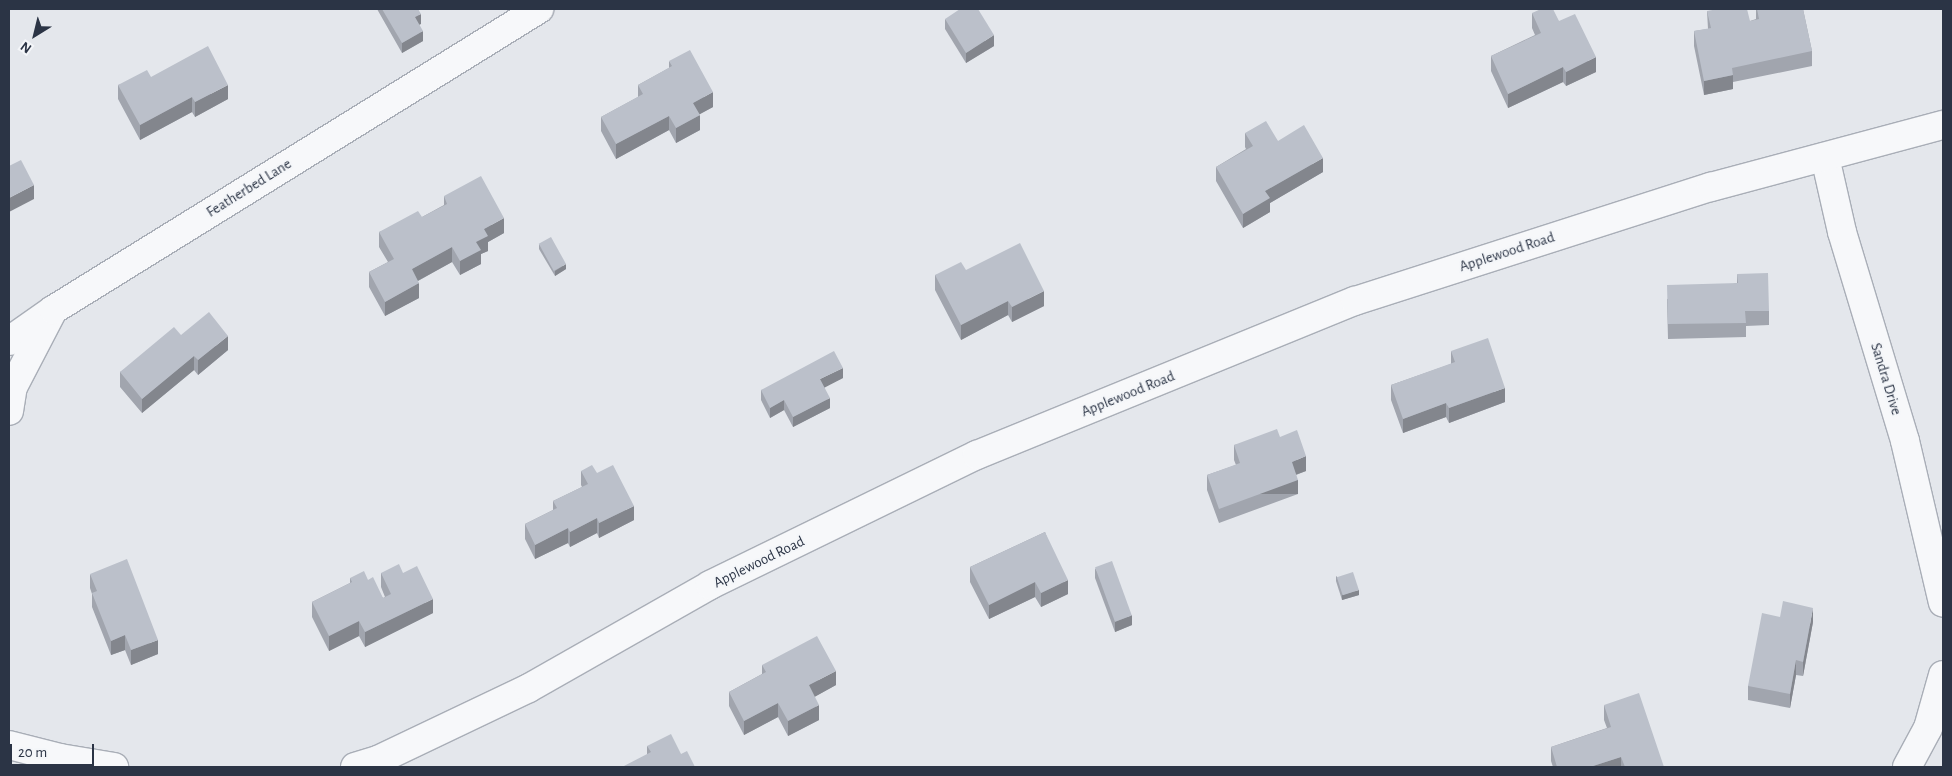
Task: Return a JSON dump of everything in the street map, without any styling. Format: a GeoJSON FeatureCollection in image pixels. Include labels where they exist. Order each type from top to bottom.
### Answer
{"type":"FeatureCollection","features":[{"type":"Feature","properties":{"kind":"street","name":"Featherbed Lane"},"geometry":{"type":"LineString","coordinates":[[9,340],[53,310],[539,9]]}},
{"type":"Feature","properties":{"kind":"street","name":"Applewood Road"},"geometry":{"type":"LineString","coordinates":[[355,767],[378,760],[529,688],[710,586],[986,452],[1355,300],[1711,187],[1943,125]]}},
{"type":"Feature","properties":{"kind":"street","name":"Sandra Drive"},"geometry":{"type":"LineString","coordinates":[[1825,157],[1842,232],[1905,441],[1943,603]]}},
{"type":"Feature","properties":{"kind":"street"},"geometry":{"type":"LineString","coordinates":[[9,411],[13,387],[53,310]]}},
{"type":"Feature","properties":{"kind":"street"},"geometry":{"type":"LineString","coordinates":[[1907,767],[1928,728],[1943,675]]}},
{"type":"Feature","properties":{"kind":"street"},"geometry":{"type":"LineString","coordinates":[[9,745],[60,758],[114,767]]}},
{"type":"Feature","properties":{"kind":"building"},"geometry":{"type":"Polygon","coordinates":[[[382,9],[418,9],[421,14],[415,17],[423,31],[402,43],[382,9]]]}},
{"type":"Feature","properties":{"kind":"building"},"geometry":{"type":"Polygon","coordinates":[[[960,9],[978,9],[994,35],[966,53],[945,19],[960,9]]]}},
{"type":"Feature","properties":{"kind":"building"},"geometry":{"type":"Polygon","coordinates":[[[1541,9],[1553,9],[1559,21],[1575,14],[1596,57],[1566,72],[1563,67],[1508,94],[1491,56],[1541,33],[1532,13],[1541,9]]]}},
{"type":"Feature","properties":{"kind":"building"},"geometry":{"type":"Polygon","coordinates":[[[1747,9],[1750,21],[1759,19],[1757,9],[1803,9],[1812,51],[1732,68],[1733,75],[1704,81],[1694,31],[1711,28],[1707,11],[1747,9]]]}},
{"type":"Feature","properties":{"kind":"building"},"geometry":{"type":"Polygon","coordinates":[[[208,46],[228,85],[195,102],[192,97],[140,125],[118,85],[147,70],[151,77],[208,46]]]}},
{"type":"Feature","properties":{"kind":"building"},"geometry":{"type":"Polygon","coordinates":[[[690,50],[713,92],[693,103],[700,115],[676,128],[669,116],[616,144],[601,117],[643,94],[638,85],[672,66],[669,61],[690,50]]]}},
{"type":"Feature","properties":{"kind":"building"},"geometry":{"type":"Polygon","coordinates":[[[1266,121],[1278,141],[1304,125],[1323,158],[1265,191],[1270,198],[1243,214],[1216,167],[1253,146],[1245,133],[1266,121]]]}},
{"type":"Feature","properties":{"kind":"building"},"geometry":{"type":"Polygon","coordinates":[[[21,160],[34,185],[9,198],[9,166],[21,160]]]}},
{"type":"Feature","properties":{"kind":"building"},"geometry":{"type":"Polygon","coordinates":[[[481,176],[504,218],[484,229],[488,236],[476,242],[481,250],[460,261],[452,247],[412,269],[419,283],[385,302],[369,272],[394,259],[379,232],[418,211],[422,217],[447,204],[444,196],[481,176]]]}},
{"type":"Feature","properties":{"kind":"building"},"geometry":{"type":"Polygon","coordinates":[[[551,237],[566,264],[554,271],[539,244],[551,237]]]}},
{"type":"Feature","properties":{"kind":"building"},"geometry":{"type":"Polygon","coordinates":[[[1020,243],[1044,291],[1012,307],[1008,301],[961,325],[935,275],[961,262],[966,270],[1020,243]]]}},
{"type":"Feature","properties":{"kind":"building"},"geometry":{"type":"Polygon","coordinates":[[[1768,273],[1769,311],[1745,311],[1746,323],[1668,324],[1667,285],[1738,283],[1737,274],[1768,273]]]}},
{"type":"Feature","properties":{"kind":"building"},"geometry":{"type":"Polygon","coordinates":[[[209,312],[228,336],[198,360],[194,356],[142,399],[120,372],[174,327],[181,335],[209,312]]]}},
{"type":"Feature","properties":{"kind":"building"},"geometry":{"type":"Polygon","coordinates":[[[1488,338],[1505,388],[1449,408],[1446,403],[1403,419],[1391,385],[1455,362],[1451,351],[1488,338]]]}},
{"type":"Feature","properties":{"kind":"building"},"geometry":{"type":"Polygon","coordinates":[[[834,351],[843,368],[820,379],[830,398],[793,417],[784,400],[770,408],[761,390],[834,351]]]}},
{"type":"Feature","properties":{"kind":"building"},"geometry":{"type":"Polygon","coordinates":[[[1277,429],[1280,437],[1297,430],[1306,456],[1292,462],[1298,480],[1219,509],[1207,475],[1240,463],[1234,445],[1277,429]]]}},
{"type":"Feature","properties":{"kind":"building"},"geometry":{"type":"Polygon","coordinates":[[[592,465],[597,473],[613,465],[634,506],[599,523],[597,518],[570,532],[568,528],[535,545],[525,524],[557,508],[553,501],[588,484],[581,471],[592,465]]]}},
{"type":"Feature","properties":{"kind":"building"},"geometry":{"type":"Polygon","coordinates":[[[1045,532],[1068,580],[1041,593],[1035,582],[989,605],[970,567],[1045,532]]]}},
{"type":"Feature","properties":{"kind":"building"},"geometry":{"type":"Polygon","coordinates":[[[127,559],[158,640],[131,650],[125,635],[111,641],[92,593],[97,591],[90,574],[127,559]]]}},
{"type":"Feature","properties":{"kind":"building"},"geometry":{"type":"Polygon","coordinates":[[[1112,561],[1132,616],[1115,622],[1095,567],[1112,561]]]}},
{"type":"Feature","properties":{"kind":"building"},"geometry":{"type":"Polygon","coordinates":[[[399,564],[403,573],[417,566],[433,599],[365,632],[359,621],[329,636],[312,602],[352,582],[350,578],[364,571],[368,580],[373,577],[383,598],[391,594],[381,573],[399,564]]]}},
{"type":"Feature","properties":{"kind":"building"},"geometry":{"type":"Polygon","coordinates":[[[1353,572],[1359,590],[1343,595],[1337,577],[1353,572]]]}},
{"type":"Feature","properties":{"kind":"building"},"geometry":{"type":"Polygon","coordinates":[[[1783,601],[1813,608],[1803,662],[1796,660],[1790,694],[1748,686],[1762,613],[1780,617],[1783,601]]]}},
{"type":"Feature","properties":{"kind":"building"},"geometry":{"type":"Polygon","coordinates":[[[817,636],[836,671],[809,685],[819,705],[788,721],[778,703],[744,721],[729,692],[766,672],[762,665],[817,636]]]}},
{"type":"Feature","properties":{"kind":"building"},"geometry":{"type":"Polygon","coordinates":[[[1639,693],[1664,767],[1625,767],[1621,757],[1590,767],[1557,767],[1551,747],[1611,727],[1604,705],[1639,693]]]}},
{"type":"Feature","properties":{"kind":"building"},"geometry":{"type":"Polygon","coordinates":[[[671,734],[681,754],[687,751],[695,767],[622,767],[651,752],[647,746],[671,734]]]}}]}
